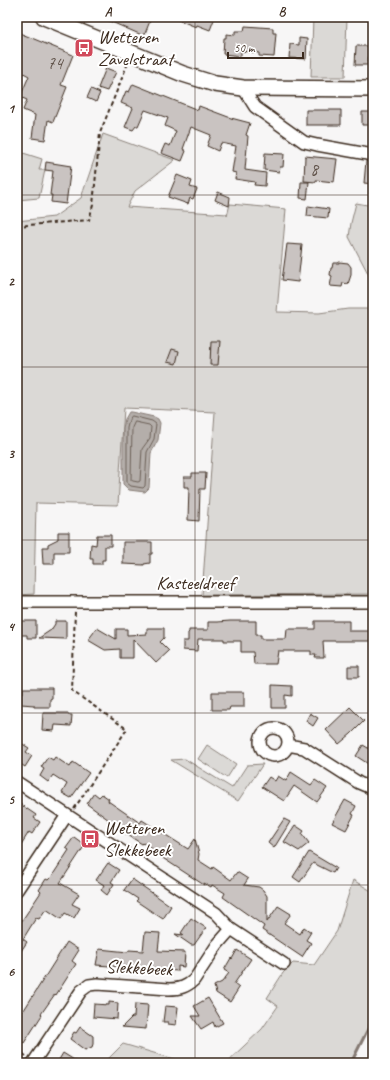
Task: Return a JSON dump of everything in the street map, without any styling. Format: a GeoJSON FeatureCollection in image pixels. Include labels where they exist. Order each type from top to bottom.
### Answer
{"type":"FeatureCollection","features":[{"type":"Feature","properties":{"kind":"street"},"geometry":{"type":"LineString","coordinates":[[44,17],[183,74],[215,84],[243,88],[373,89]]}},
{"type":"Feature","properties":{"kind":"street"},"geometry":{"type":"LineString","coordinates":[[243,88],[255,107],[304,142],[373,155]]}},
{"type":"Feature","properties":{"kind":"street","name":"Kasteeldreef"},"geometry":{"type":"LineString","coordinates":[[17,602],[373,602]]}},
{"type":"Feature","properties":{"kind":"street"},"geometry":{"type":"LineString","coordinates":[[288,745],[304,748],[359,783],[373,789]]}},
{"type":"Feature","properties":{"kind":"street"},"geometry":{"type":"LineString","coordinates":[[17,782],[216,913],[231,929],[284,964]]}},
{"type":"Feature","properties":{"kind":"street"},"geometry":{"type":"LineString","coordinates":[[17,890],[68,816]]}},
{"type":"Feature","properties":{"kind":"street","name":"Slekkebeek"},"geometry":{"type":"LineString","coordinates":[[33,1063],[81,991],[89,985],[97,984],[169,989],[181,988],[189,985],[194,980],[217,945],[231,929]]}},
{"type":"Feature","properties":{"kind":"path"},"geometry":{"type":"LineString","coordinates":[[17,226],[89,220],[93,205],[100,133],[132,53]]}},
{"type":"Feature","properties":{"kind":"path"},"geometry":{"type":"LineString","coordinates":[[68,816],[128,729],[72,692],[75,602]]}},
{"type":"Feature","properties":{"kind":"path"},"geometry":{"type":"LineString","coordinates":[[146,1063],[150,1062]]}},
{"type":"Feature","properties":{"kind":"shaded area"},"geometry":{"type":"Polygon","coordinates":[[[313,17],[347,17],[345,77],[311,77],[313,17]]]}},
{"type":"Feature","properties":{"kind":"shaded area"},"geometry":{"type":"Polygon","coordinates":[[[103,134],[175,160],[135,191],[127,207],[227,214],[227,216],[230,204],[286,209],[277,312],[319,313],[348,309],[371,309],[371,279],[349,237],[356,203],[373,206],[373,594],[202,595],[215,412],[124,408],[118,505],[36,503],[34,594],[17,595],[17,221],[54,217],[81,198],[103,134]]]}},
{"type":"Feature","properties":{"kind":"shaded area"},"geometry":{"type":"Polygon","coordinates":[[[17,151],[42,159],[39,170],[45,170],[39,198],[17,200],[17,151]]]}},
{"type":"Feature","properties":{"kind":"shaded area"},"geometry":{"type":"Polygon","coordinates":[[[207,745],[236,764],[227,778],[198,759],[207,745]]]}},
{"type":"Feature","properties":{"kind":"shaded area"},"geometry":{"type":"Polygon","coordinates":[[[185,759],[232,788],[247,765],[263,764],[238,801],[171,760],[185,759]]]}},
{"type":"Feature","properties":{"kind":"shaded area"},"geometry":{"type":"Polygon","coordinates":[[[353,880],[373,892],[373,1019],[351,1063],[226,1063],[262,1029],[278,1006],[267,998],[283,973],[293,963],[314,965],[337,931],[353,880]]]}},
{"type":"Feature","properties":{"kind":"shaded area"},"geometry":{"type":"Polygon","coordinates":[[[123,1044],[188,1063],[104,1063],[123,1044]]]}},
{"type":"Feature","properties":{"kind":"water"},"geometry":{"type":"Polygon","coordinates":[[[129,412],[154,417],[158,419],[160,423],[158,440],[151,453],[149,488],[145,492],[129,490],[123,484],[123,428],[125,419],[129,412]]]}},
{"type":"Feature","properties":{"kind":"building"},"geometry":{"type":"Polygon","coordinates":[[[100,17],[149,17],[147,20],[150,21],[144,36],[100,17]]]}},
{"type":"Feature","properties":{"kind":"building"},"geometry":{"type":"Polygon","coordinates":[[[171,17],[215,17],[210,30],[197,25],[196,27],[171,17]]]}},
{"type":"Feature","properties":{"kind":"building"},"geometry":{"type":"Polygon","coordinates":[[[245,26],[273,28],[273,33],[276,33],[274,57],[259,56],[259,53],[241,51],[241,56],[223,54],[224,38],[226,38],[226,34],[235,35],[235,31],[244,31],[245,26]]]}},
{"type":"Feature","properties":{"kind":"building"},"geometry":{"type":"Polygon","coordinates":[[[17,32],[73,55],[61,85],[67,87],[53,122],[48,120],[45,140],[32,138],[35,115],[23,110],[27,100],[20,97],[29,76],[18,70],[17,32]]]}},
{"type":"Feature","properties":{"kind":"building"},"geometry":{"type":"Polygon","coordinates":[[[299,38],[307,39],[306,59],[289,58],[290,44],[299,45],[299,38]]]}},
{"type":"Feature","properties":{"kind":"building"},"geometry":{"type":"Polygon","coordinates":[[[356,46],[369,46],[368,65],[355,65],[356,46]]]}},
{"type":"Feature","properties":{"kind":"building"},"geometry":{"type":"Polygon","coordinates":[[[106,68],[116,72],[107,91],[98,88],[106,68]]]}},
{"type":"Feature","properties":{"kind":"building"},"geometry":{"type":"Polygon","coordinates":[[[133,84],[198,110],[199,106],[231,118],[250,123],[246,135],[248,136],[245,170],[266,173],[265,186],[254,185],[255,182],[235,179],[236,173],[232,172],[236,146],[221,143],[218,151],[207,146],[211,135],[191,127],[183,149],[186,151],[182,161],[161,153],[165,144],[170,146],[176,131],[165,126],[168,118],[145,110],[138,126],[136,126],[133,130],[125,127],[133,108],[121,103],[126,91],[129,92],[133,84]]]}},
{"type":"Feature","properties":{"kind":"building"},"geometry":{"type":"Polygon","coordinates":[[[91,89],[100,93],[96,102],[87,98],[91,89]]]}},
{"type":"Feature","properties":{"kind":"building"},"geometry":{"type":"Polygon","coordinates":[[[306,110],[341,110],[341,125],[306,125],[306,110]]]}},
{"type":"Feature","properties":{"kind":"building"},"geometry":{"type":"Polygon","coordinates":[[[362,112],[373,112],[373,125],[362,125],[362,112]]]}},
{"type":"Feature","properties":{"kind":"building"},"geometry":{"type":"Polygon","coordinates":[[[265,153],[284,154],[283,167],[280,167],[279,172],[264,170],[265,153]]]}},
{"type":"Feature","properties":{"kind":"building"},"geometry":{"type":"Polygon","coordinates":[[[305,156],[337,159],[334,182],[316,180],[316,182],[304,181],[305,156]]]}},
{"type":"Feature","properties":{"kind":"building"},"geometry":{"type":"Polygon","coordinates":[[[366,161],[373,162],[373,184],[364,183],[366,161]]]}},
{"type":"Feature","properties":{"kind":"building"},"geometry":{"type":"Polygon","coordinates":[[[46,162],[71,166],[66,204],[51,202],[52,195],[50,195],[53,171],[45,170],[46,162]]]}},
{"type":"Feature","properties":{"kind":"building"},"geometry":{"type":"Polygon","coordinates":[[[177,175],[192,181],[190,187],[197,189],[193,199],[190,198],[188,204],[168,197],[177,175]]]}},
{"type":"Feature","properties":{"kind":"building"},"geometry":{"type":"Polygon","coordinates":[[[301,182],[309,182],[307,199],[300,198],[301,182]]]}},
{"type":"Feature","properties":{"kind":"building"},"geometry":{"type":"Polygon","coordinates":[[[218,192],[230,197],[229,206],[215,200],[218,192]]]}},
{"type":"Feature","properties":{"kind":"building"},"geometry":{"type":"Polygon","coordinates":[[[308,206],[329,209],[328,218],[307,216],[308,206]]]}},
{"type":"Feature","properties":{"kind":"building"},"geometry":{"type":"Polygon","coordinates":[[[287,244],[302,245],[298,282],[282,280],[287,244]]]}},
{"type":"Feature","properties":{"kind":"building"},"geometry":{"type":"Polygon","coordinates":[[[333,263],[348,263],[351,267],[351,275],[348,284],[343,283],[342,287],[330,286],[332,276],[330,275],[331,268],[333,263]]]}},
{"type":"Feature","properties":{"kind":"building"},"geometry":{"type":"Polygon","coordinates":[[[211,341],[220,341],[218,365],[210,365],[211,341]]]}},
{"type":"Feature","properties":{"kind":"building"},"geometry":{"type":"Polygon","coordinates":[[[172,349],[179,351],[176,364],[167,362],[172,349]]]}},
{"type":"Feature","properties":{"kind":"building"},"geometry":{"type":"Polygon","coordinates":[[[192,473],[206,473],[205,489],[200,489],[199,521],[188,520],[189,487],[184,487],[184,477],[192,477],[192,473]]]}},
{"type":"Feature","properties":{"kind":"building"},"geometry":{"type":"Polygon","coordinates":[[[58,532],[69,532],[69,552],[54,552],[54,564],[43,564],[42,547],[48,547],[48,544],[58,539],[58,532]]]}},
{"type":"Feature","properties":{"kind":"building"},"geometry":{"type":"Polygon","coordinates":[[[97,535],[111,535],[111,546],[105,546],[105,560],[102,560],[102,564],[93,564],[93,559],[90,559],[91,544],[96,545],[97,535]]]}},
{"type":"Feature","properties":{"kind":"building"},"geometry":{"type":"Polygon","coordinates":[[[123,542],[152,542],[150,563],[144,565],[123,564],[123,542]]]}},
{"type":"Feature","properties":{"kind":"building"},"geometry":{"type":"Polygon","coordinates":[[[18,621],[36,621],[36,638],[27,638],[27,635],[18,635],[18,621]]]}},
{"type":"Feature","properties":{"kind":"building"},"geometry":{"type":"Polygon","coordinates":[[[55,621],[66,621],[66,639],[39,638],[51,630],[55,624],[55,621]]]}},
{"type":"Feature","properties":{"kind":"building"},"geometry":{"type":"Polygon","coordinates":[[[256,621],[256,635],[261,635],[261,639],[286,639],[287,629],[315,629],[315,621],[349,621],[349,631],[373,631],[373,641],[323,641],[324,658],[315,658],[316,655],[311,655],[311,651],[278,651],[276,664],[254,664],[253,652],[241,652],[241,641],[224,641],[224,639],[198,639],[197,651],[183,650],[183,641],[188,641],[189,630],[208,630],[208,622],[256,621]]]}},
{"type":"Feature","properties":{"kind":"building"},"geometry":{"type":"Polygon","coordinates":[[[97,628],[116,639],[116,629],[127,629],[127,635],[147,634],[147,628],[164,628],[164,638],[160,642],[169,651],[156,663],[133,639],[133,658],[120,658],[120,649],[105,650],[88,640],[97,628]]]}},
{"type":"Feature","properties":{"kind":"building"},"geometry":{"type":"Polygon","coordinates":[[[348,666],[359,666],[359,677],[348,677],[348,666]]]}},
{"type":"Feature","properties":{"kind":"building"},"geometry":{"type":"Polygon","coordinates":[[[272,685],[292,686],[292,696],[285,695],[285,708],[272,708],[272,685]]]}},
{"type":"Feature","properties":{"kind":"building"},"geometry":{"type":"Polygon","coordinates":[[[23,688],[52,688],[50,707],[34,707],[34,705],[21,704],[21,693],[23,693],[23,688]]]}},
{"type":"Feature","properties":{"kind":"building"},"geometry":{"type":"Polygon","coordinates":[[[212,692],[244,692],[244,707],[230,707],[229,710],[212,710],[212,692]]]}},
{"type":"Feature","properties":{"kind":"building"},"geometry":{"type":"Polygon","coordinates":[[[350,707],[364,721],[339,744],[326,730],[350,707]]]}},
{"type":"Feature","properties":{"kind":"building"},"geometry":{"type":"Polygon","coordinates":[[[43,713],[68,713],[68,715],[72,715],[71,726],[55,725],[54,731],[42,730],[43,713]]]}},
{"type":"Feature","properties":{"kind":"building"},"geometry":{"type":"Polygon","coordinates":[[[310,713],[318,718],[313,726],[306,721],[310,713]]]}},
{"type":"Feature","properties":{"kind":"building"},"geometry":{"type":"Polygon","coordinates":[[[21,743],[29,748],[26,752],[32,756],[25,767],[19,763],[17,766],[17,747],[18,748],[21,743]]]}},
{"type":"Feature","properties":{"kind":"building"},"geometry":{"type":"Polygon","coordinates":[[[363,745],[373,751],[373,767],[356,756],[363,745]]]}},
{"type":"Feature","properties":{"kind":"building"},"geometry":{"type":"Polygon","coordinates":[[[48,757],[53,760],[55,757],[70,767],[73,762],[89,773],[71,798],[62,793],[67,784],[53,775],[48,782],[40,776],[44,769],[41,767],[48,757]]]}},
{"type":"Feature","properties":{"kind":"building"},"geometry":{"type":"Polygon","coordinates":[[[291,772],[311,785],[315,780],[327,788],[317,802],[294,786],[284,801],[262,787],[269,777],[275,781],[278,776],[286,781],[291,772]]]}},
{"type":"Feature","properties":{"kind":"building"},"geometry":{"type":"Polygon","coordinates":[[[94,793],[99,797],[102,794],[109,799],[108,801],[140,823],[142,820],[188,849],[195,839],[199,854],[198,860],[212,869],[213,867],[231,880],[237,872],[248,879],[244,885],[259,887],[263,890],[267,896],[267,922],[278,906],[291,914],[284,923],[300,934],[304,927],[311,932],[306,940],[311,943],[302,957],[262,930],[264,926],[223,897],[225,893],[212,885],[211,887],[204,883],[204,885],[158,855],[159,853],[107,822],[109,820],[87,804],[94,793]]]}},
{"type":"Feature","properties":{"kind":"building"},"geometry":{"type":"Polygon","coordinates":[[[345,800],[356,806],[352,814],[354,815],[346,830],[332,823],[345,800]]]}},
{"type":"Feature","properties":{"kind":"building"},"geometry":{"type":"Polygon","coordinates":[[[17,802],[36,815],[34,818],[40,822],[32,834],[29,832],[17,851],[17,802]]]}},
{"type":"Feature","properties":{"kind":"building"},"geometry":{"type":"Polygon","coordinates":[[[284,819],[290,822],[274,848],[268,843],[284,819]]]}},
{"type":"Feature","properties":{"kind":"building"},"geometry":{"type":"Polygon","coordinates":[[[295,825],[304,831],[302,834],[309,843],[299,851],[284,842],[295,825]]]}},
{"type":"Feature","properties":{"kind":"building"},"geometry":{"type":"Polygon","coordinates":[[[74,837],[85,845],[60,883],[79,894],[72,904],[80,908],[74,918],[65,913],[61,919],[46,909],[39,919],[36,918],[23,939],[27,942],[17,957],[17,920],[21,922],[41,892],[39,890],[46,879],[48,880],[52,876],[69,850],[66,848],[74,837]]]}},
{"type":"Feature","properties":{"kind":"building"},"geometry":{"type":"Polygon","coordinates":[[[309,852],[336,868],[333,873],[313,863],[300,882],[293,877],[309,852]]]}},
{"type":"Feature","properties":{"kind":"building"},"geometry":{"type":"Polygon","coordinates":[[[108,863],[119,870],[111,882],[114,884],[107,895],[101,890],[104,885],[96,880],[108,863]]]}},
{"type":"Feature","properties":{"kind":"building"},"geometry":{"type":"Polygon","coordinates":[[[132,879],[171,906],[163,919],[136,901],[138,899],[124,890],[132,879]]]}},
{"type":"Feature","properties":{"kind":"building"},"geometry":{"type":"Polygon","coordinates":[[[191,918],[206,928],[194,945],[191,945],[175,934],[184,935],[181,933],[191,918]]]}},
{"type":"Feature","properties":{"kind":"building"},"geometry":{"type":"Polygon","coordinates":[[[145,932],[160,933],[158,951],[185,952],[184,967],[178,966],[178,971],[96,965],[99,949],[128,952],[129,950],[143,951],[145,932]]]}},
{"type":"Feature","properties":{"kind":"building"},"geometry":{"type":"Polygon","coordinates":[[[67,942],[79,950],[72,961],[76,964],[56,995],[55,994],[41,1014],[42,1015],[24,1043],[17,1038],[17,1021],[67,942]]]}},
{"type":"Feature","properties":{"kind":"building"},"geometry":{"type":"Polygon","coordinates":[[[237,950],[251,959],[234,984],[239,988],[230,1002],[216,993],[214,986],[222,982],[229,973],[224,970],[237,950]]]}},
{"type":"Feature","properties":{"kind":"building"},"geometry":{"type":"Polygon","coordinates":[[[208,998],[223,1023],[215,1027],[213,1022],[201,1029],[192,1016],[200,1016],[194,1006],[208,998]]]}},
{"type":"Feature","properties":{"kind":"building"},"geometry":{"type":"Polygon","coordinates":[[[109,1002],[118,1003],[117,1019],[93,1017],[94,1004],[109,1005],[109,1002]]]}},
{"type":"Feature","properties":{"kind":"building"},"geometry":{"type":"Polygon","coordinates":[[[135,1004],[148,1005],[146,1029],[122,1027],[132,1017],[134,1017],[135,1004]]]}},
{"type":"Feature","properties":{"kind":"building"},"geometry":{"type":"Polygon","coordinates":[[[165,1006],[178,1007],[176,1025],[163,1022],[165,1006]]]}},
{"type":"Feature","properties":{"kind":"building"},"geometry":{"type":"Polygon","coordinates":[[[80,1027],[93,1036],[92,1047],[85,1050],[70,1039],[74,1032],[76,1033],[80,1027]]]}},
{"type":"Feature","properties":{"kind":"building"},"geometry":{"type":"Polygon","coordinates":[[[63,1053],[79,1063],[57,1063],[63,1053]]]}},
{"type":"Feature","properties":{"kind":"waterway"},"geometry":{"type":"LineString","coordinates":[[351,1063],[373,1019]]}},
{"type":"Feature","properties":{"kind":"place","name":"Wetteren Zavelstraat"},"geometry":{"type":"Point","coordinates":[84,48]}},
{"type":"Feature","properties":{"kind":"place","name":"Wetteren Slekkebeek"},"geometry":{"type":"Point","coordinates":[90,839]}}]}
